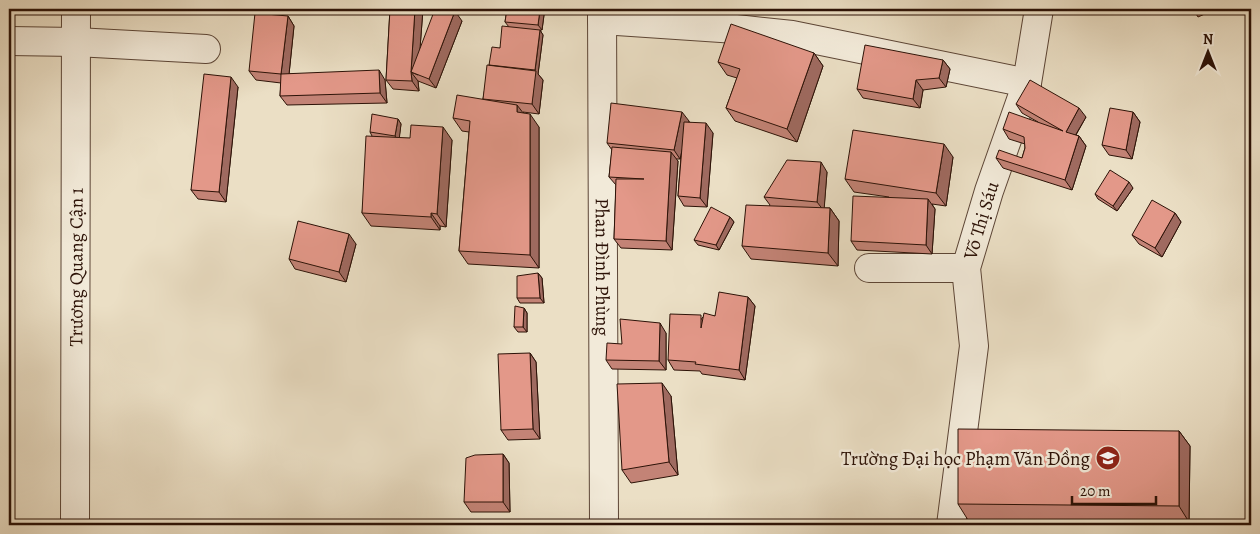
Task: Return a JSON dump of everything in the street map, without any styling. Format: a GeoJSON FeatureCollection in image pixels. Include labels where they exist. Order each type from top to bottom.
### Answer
{"type":"FeatureCollection","features":[{"type":"Feature","properties":{"kind":"street","name":"Trương Quang Cận 1"},"geometry":{"type":"LineString","coordinates":[[75,525],[76,9]]}},
{"type":"Feature","properties":{"kind":"street","name":"Võ Thị Sáu"},"geometry":{"type":"LineString","coordinates":[[951,525],[974,346],[966,268],[989,191],[1027,83],[1039,9]]}},
{"type":"Feature","properties":{"kind":"street"},"geometry":{"type":"LineString","coordinates":[[602,14],[792,35],[1027,83]]}},
{"type":"Feature","properties":{"kind":"street","name":"Phan Đình Phùng"},"geometry":{"type":"LineString","coordinates":[[602,14],[604,525]]}},
{"type":"Feature","properties":{"kind":"street"},"geometry":{"type":"LineString","coordinates":[[9,41],[76,42],[206,49]]}},
{"type":"Feature","properties":{"kind":"street"},"geometry":{"type":"LineString","coordinates":[[870,268],[966,268]]}},
{"type":"Feature","properties":{"kind":"building"},"geometry":{"type":"Polygon","coordinates":[[[390,9],[415,9],[412,81],[386,80],[390,9]]]}},
{"type":"Feature","properties":{"kind":"building"},"geometry":{"type":"Polygon","coordinates":[[[435,9],[455,11],[429,79],[411,72],[435,9]]]}},
{"type":"Feature","properties":{"kind":"building"},"geometry":{"type":"Polygon","coordinates":[[[507,9],[540,10],[538,25],[505,22],[507,9]]]}},
{"type":"Feature","properties":{"kind":"building"},"geometry":{"type":"Polygon","coordinates":[[[255,13],[288,16],[281,74],[249,71],[255,13]]]}},
{"type":"Feature","properties":{"kind":"building"},"geometry":{"type":"Polygon","coordinates":[[[731,24],[814,53],[787,129],[726,108],[740,69],[718,62],[731,24]]]}},
{"type":"Feature","properties":{"kind":"building"},"geometry":{"type":"Polygon","coordinates":[[[502,26],[540,30],[535,70],[489,65],[492,47],[500,48],[502,26]]]}},
{"type":"Feature","properties":{"kind":"building"},"geometry":{"type":"Polygon","coordinates":[[[865,45],[943,60],[939,78],[916,80],[913,99],[857,89],[865,45]]]}},
{"type":"Feature","properties":{"kind":"building"},"geometry":{"type":"Polygon","coordinates":[[[487,65],[536,71],[532,104],[483,99],[487,65]]]}},
{"type":"Feature","properties":{"kind":"building"},"geometry":{"type":"Polygon","coordinates":[[[379,70],[380,93],[280,96],[281,74],[379,70]]]}},
{"type":"Feature","properties":{"kind":"building"},"geometry":{"type":"Polygon","coordinates":[[[204,74],[231,77],[219,192],[191,190],[204,74]]]}},
{"type":"Feature","properties":{"kind":"building"},"geometry":{"type":"Polygon","coordinates":[[[1030,80],[1079,108],[1066,132],[1079,136],[1065,180],[996,158],[999,150],[1022,158],[1025,148],[1024,137],[1003,129],[1009,112],[1063,131],[1016,104],[1030,80]]]}},
{"type":"Feature","properties":{"kind":"building"},"geometry":{"type":"Polygon","coordinates":[[[1251,83],[1251,145],[1246,103],[1251,83]]]}},
{"type":"Feature","properties":{"kind":"building"},"geometry":{"type":"Polygon","coordinates":[[[457,95],[517,105],[517,112],[530,114],[530,255],[459,251],[470,121],[453,118],[457,95]]]}},
{"type":"Feature","properties":{"kind":"building"},"geometry":{"type":"Polygon","coordinates":[[[611,103],[682,112],[674,150],[607,143],[611,103]]]}},
{"type":"Feature","properties":{"kind":"building"},"geometry":{"type":"Polygon","coordinates":[[[1110,108],[1133,112],[1126,150],[1102,145],[1110,108]]]}},
{"type":"Feature","properties":{"kind":"building"},"geometry":{"type":"Polygon","coordinates":[[[372,114],[398,119],[395,136],[370,132],[372,114]]]}},
{"type":"Feature","properties":{"kind":"building"},"geometry":{"type":"Polygon","coordinates":[[[684,122],[706,123],[700,198],[678,196],[684,122]]]}},
{"type":"Feature","properties":{"kind":"building"},"geometry":{"type":"Polygon","coordinates":[[[411,125],[443,127],[437,214],[431,213],[431,217],[362,213],[366,136],[410,138],[411,125]]]}},
{"type":"Feature","properties":{"kind":"building"},"geometry":{"type":"Polygon","coordinates":[[[853,130],[944,144],[936,193],[845,179],[853,130]]]}},
{"type":"Feature","properties":{"kind":"building"},"geometry":{"type":"Polygon","coordinates":[[[612,147],[671,152],[666,241],[614,239],[616,179],[644,179],[609,177],[612,147]]]}},
{"type":"Feature","properties":{"kind":"building"},"geometry":{"type":"Polygon","coordinates":[[[787,160],[821,162],[817,202],[764,197],[787,160]]]}},
{"type":"Feature","properties":{"kind":"building"},"geometry":{"type":"Polygon","coordinates":[[[1110,170],[1129,182],[1113,206],[1095,194],[1110,170]]]}},
{"type":"Feature","properties":{"kind":"building"},"geometry":{"type":"Polygon","coordinates":[[[853,196],[928,199],[926,245],[851,241],[853,196]]]}},
{"type":"Feature","properties":{"kind":"building"},"geometry":{"type":"Polygon","coordinates":[[[1152,200],[1175,213],[1155,248],[1132,235],[1152,200]]]}},
{"type":"Feature","properties":{"kind":"building"},"geometry":{"type":"Polygon","coordinates":[[[746,205],[830,208],[828,253],[742,246],[746,205]]]}},
{"type":"Feature","properties":{"kind":"building"},"geometry":{"type":"Polygon","coordinates":[[[711,207],[730,217],[716,245],[694,240],[711,207]]]}},
{"type":"Feature","properties":{"kind":"building"},"geometry":{"type":"Polygon","coordinates":[[[298,221],[349,234],[339,272],[289,259],[298,221]]]}},
{"type":"Feature","properties":{"kind":"building"},"geometry":{"type":"Polygon","coordinates":[[[538,273],[540,298],[517,298],[517,276],[538,273]]]}},
{"type":"Feature","properties":{"kind":"building"},"geometry":{"type":"Polygon","coordinates":[[[719,292],[748,297],[739,370],[695,364],[696,362],[668,360],[670,314],[701,315],[701,328],[704,313],[715,316],[719,292]]]}},
{"type":"Feature","properties":{"kind":"building"},"geometry":{"type":"Polygon","coordinates":[[[515,306],[524,308],[523,327],[514,327],[515,306]]]}},
{"type":"Feature","properties":{"kind":"building"},"geometry":{"type":"Polygon","coordinates":[[[620,319],[660,323],[659,361],[606,360],[607,343],[622,344],[620,319]]]}},
{"type":"Feature","properties":{"kind":"building"},"geometry":{"type":"Polygon","coordinates":[[[530,353],[533,429],[501,430],[498,354],[530,353]]]}},
{"type":"Feature","properties":{"kind":"building"},"geometry":{"type":"Polygon","coordinates":[[[662,383],[669,462],[622,470],[617,384],[662,383]]]}},
{"type":"Feature","properties":{"kind":"building"},"geometry":{"type":"Polygon","coordinates":[[[958,429],[1179,431],[1179,506],[958,504],[958,429]]]}},
{"type":"Feature","properties":{"kind":"building"},"geometry":{"type":"Polygon","coordinates":[[[503,454],[503,502],[464,502],[466,458],[475,455],[503,454]]]}},
{"type":"Feature","properties":{"kind":"place","name":"Trường Đại học Phạm Văn Đồng"},"geometry":{"type":"Point","coordinates":[1108,458]}}]}
